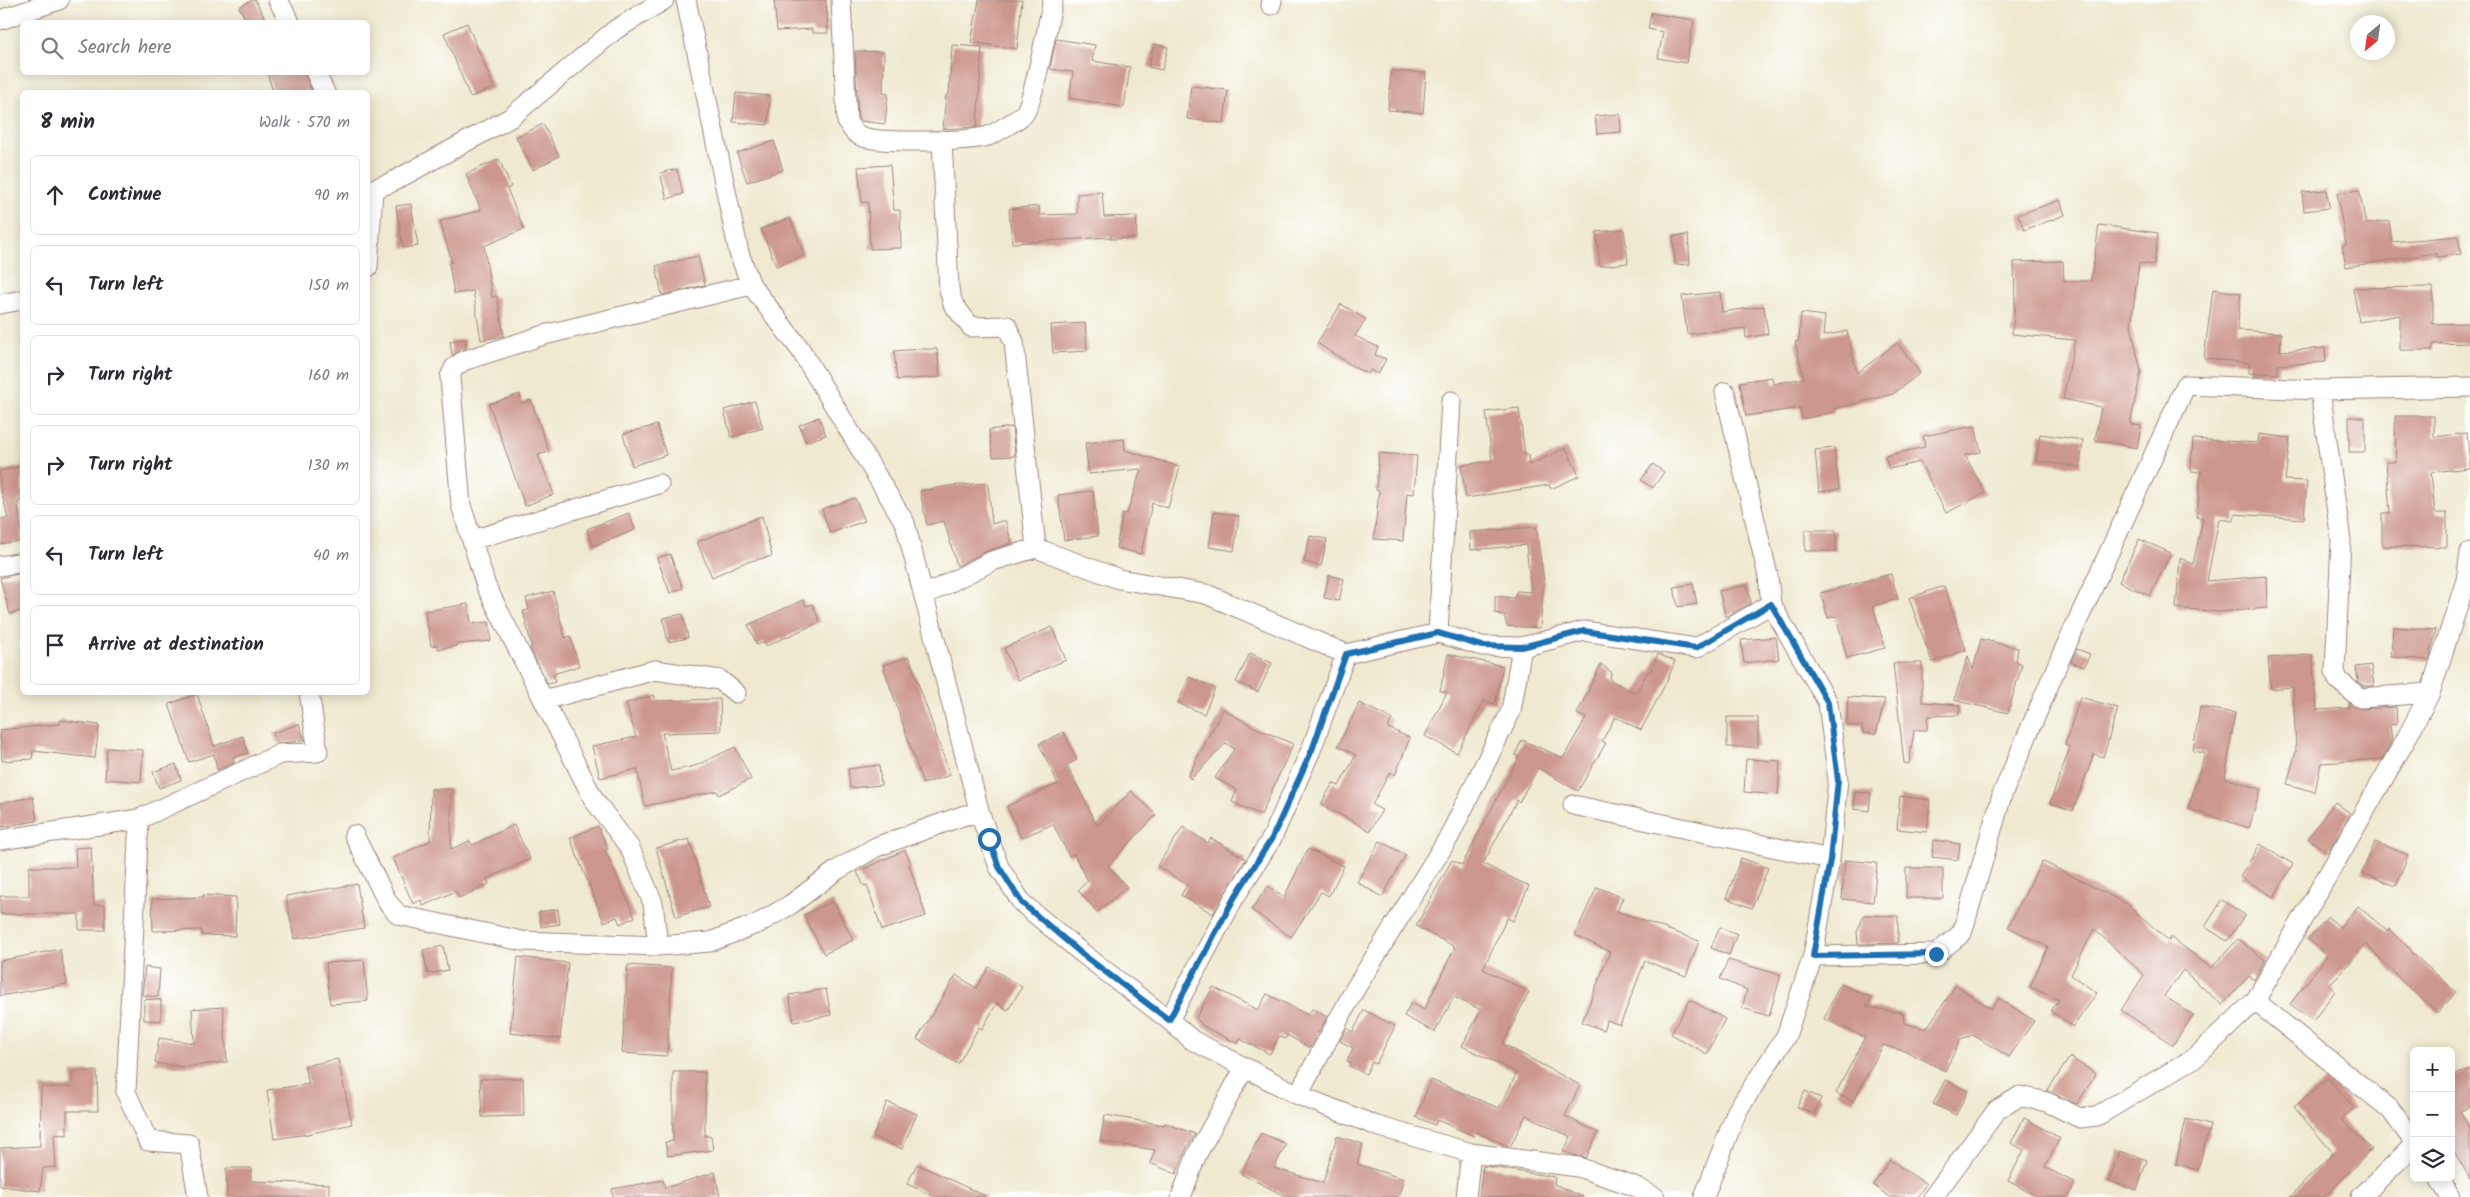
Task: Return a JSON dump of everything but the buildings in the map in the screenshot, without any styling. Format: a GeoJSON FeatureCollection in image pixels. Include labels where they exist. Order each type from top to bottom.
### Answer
{"type":"FeatureCollection","features":[{"type":"Feature","properties":{"kind":"street"},"geometry":{"type":"LineString","coordinates":[[0,20],[59,0]]}},
{"type":"Feature","properties":{"kind":"street"},"geometry":{"type":"LineString","coordinates":[[278,0],[289,20]]}},
{"type":"Feature","properties":{"kind":"street"},"geometry":{"type":"LineString","coordinates":[[370,184],[390,183],[510,118],[615,30],[664,0]]}},
{"type":"Feature","properties":{"kind":"street"},"geometry":{"type":"LineString","coordinates":[[686,0],[739,253],[751,284],[800,348],[905,523],[925,594],[980,814],[999,867],[1022,903],[1082,954],[1169,1020],[1192,1040],[1244,1069],[1298,1094],[1377,1126],[1471,1153],[1578,1167],[1634,1186],[1655,1197]]}},
{"type":"Feature","properties":{"kind":"street"},"geometry":{"type":"LineString","coordinates":[[841,0],[847,121],[853,131],[861,136],[876,140],[942,140],[988,136],[1024,114],[1031,98],[1053,0]]}},
{"type":"Feature","properties":{"kind":"street"},"geometry":{"type":"LineString","coordinates":[[316,75],[324,90]]}},
{"type":"Feature","properties":{"kind":"street"},"geometry":{"type":"LineString","coordinates":[[942,140],[950,289],[953,304],[971,327],[1007,326],[1014,342],[1036,548]]}},
{"type":"Feature","properties":{"kind":"street"},"geometry":{"type":"LineString","coordinates":[[658,946],[653,903],[630,848],[594,800],[486,586],[461,505],[450,377],[454,368],[463,361],[544,335],[751,284]]}},
{"type":"Feature","properties":{"kind":"street"},"geometry":{"type":"LineString","coordinates":[[0,304],[20,300]]}},
{"type":"Feature","properties":{"kind":"street"},"geometry":{"type":"LineString","coordinates":[[1813,956],[1936,954],[1962,933],[2002,796],[2059,661],[2186,385],[2320,390],[2470,387]]}},
{"type":"Feature","properties":{"kind":"street"},"geometry":{"type":"LineString","coordinates":[[2320,390],[2340,541],[2335,671],[2338,680],[2360,698],[2430,693]]}},
{"type":"Feature","properties":{"kind":"street"},"geometry":{"type":"LineString","coordinates":[[1704,1197],[1737,1111],[1786,1036],[1813,956],[1830,860],[1838,780],[1828,703],[1771,604],[1768,576],[1725,392]]}},
{"type":"Feature","properties":{"kind":"street"},"geometry":{"type":"LineString","coordinates":[[1438,633],[1452,401]]}},
{"type":"Feature","properties":{"kind":"street"},"geometry":{"type":"LineString","coordinates":[[472,540],[659,484]]}},
{"type":"Feature","properties":{"kind":"street"},"geometry":{"type":"LineString","coordinates":[[925,594],[992,562],[1036,548],[1119,579],[1206,594],[1346,654],[1438,633],[1482,646],[1522,647],[1584,631],[1696,648],[1771,604]]}},
{"type":"Feature","properties":{"kind":"street"},"geometry":{"type":"LineString","coordinates":[[1933,1197],[1997,1110],[2020,1096],[2047,1102],[2080,1118],[2097,1116],[2196,1057],[2255,1001],[2404,743],[2430,693],[2466,580],[2470,552]]}},
{"type":"Feature","properties":{"kind":"street"},"geometry":{"type":"LineString","coordinates":[[0,566],[20,562]]}},
{"type":"Feature","properties":{"kind":"street"},"geometry":{"type":"LineString","coordinates":[[1298,1094],[1355,989],[1449,837],[1511,711],[1522,647]]}},
{"type":"Feature","properties":{"kind":"street"},"geometry":{"type":"LineString","coordinates":[[1169,1020],[1233,900],[1272,838],[1312,750],[1346,654]]}},
{"type":"Feature","properties":{"kind":"street"},"geometry":{"type":"LineString","coordinates":[[544,700],[655,670],[720,680],[736,693]]}},
{"type":"Feature","properties":{"kind":"street"},"geometry":{"type":"LineString","coordinates":[[0,840],[139,819],[280,754],[318,752],[309,695]]}},
{"type":"Feature","properties":{"kind":"street"},"geometry":{"type":"LineString","coordinates":[[1573,805],[1830,860]]}},
{"type":"Feature","properties":{"kind":"street"},"geometry":{"type":"LineString","coordinates":[[354,835],[388,904],[400,915],[522,941],[658,946],[710,942],[759,923],[790,905],[837,870],[876,847],[965,816],[980,814]]}},
{"type":"Feature","properties":{"kind":"street"},"geometry":{"type":"LineString","coordinates":[[139,819],[126,1092],[148,1141],[190,1144],[198,1197]]}},
{"type":"Feature","properties":{"kind":"street"},"geometry":{"type":"LineString","coordinates":[[2255,1001],[2390,1109],[2410,1138]]}},
{"type":"Feature","properties":{"kind":"street"},"geometry":{"type":"LineString","coordinates":[[1181,1197],[1197,1154],[1244,1069]]}},
{"type":"Feature","properties":{"kind":"street"},"geometry":{"type":"LineString","coordinates":[[2360,1197],[2410,1148]]}},
{"type":"Feature","properties":{"kind":"street"},"geometry":{"type":"LineString","coordinates":[[1466,1197],[1471,1153]]}},
{"type":"Feature","properties":{"kind":"street"},"geometry":{"type":"LineString","coordinates":[[2441,1182],[2450,1197]]}},
{"type":"Feature","properties":{"kind":"route"},"geometry":{"type":"LineString","coordinates":[[989,839],[999,867],[1022,903],[1082,954],[1169,1020],[1233,900],[1272,838],[1312,750],[1346,654],[1438,633],[1482,646],[1522,647],[1584,631],[1696,648],[1771,604],[1828,703],[1838,780],[1830,860],[1813,956],[1936,954]]}}]}
